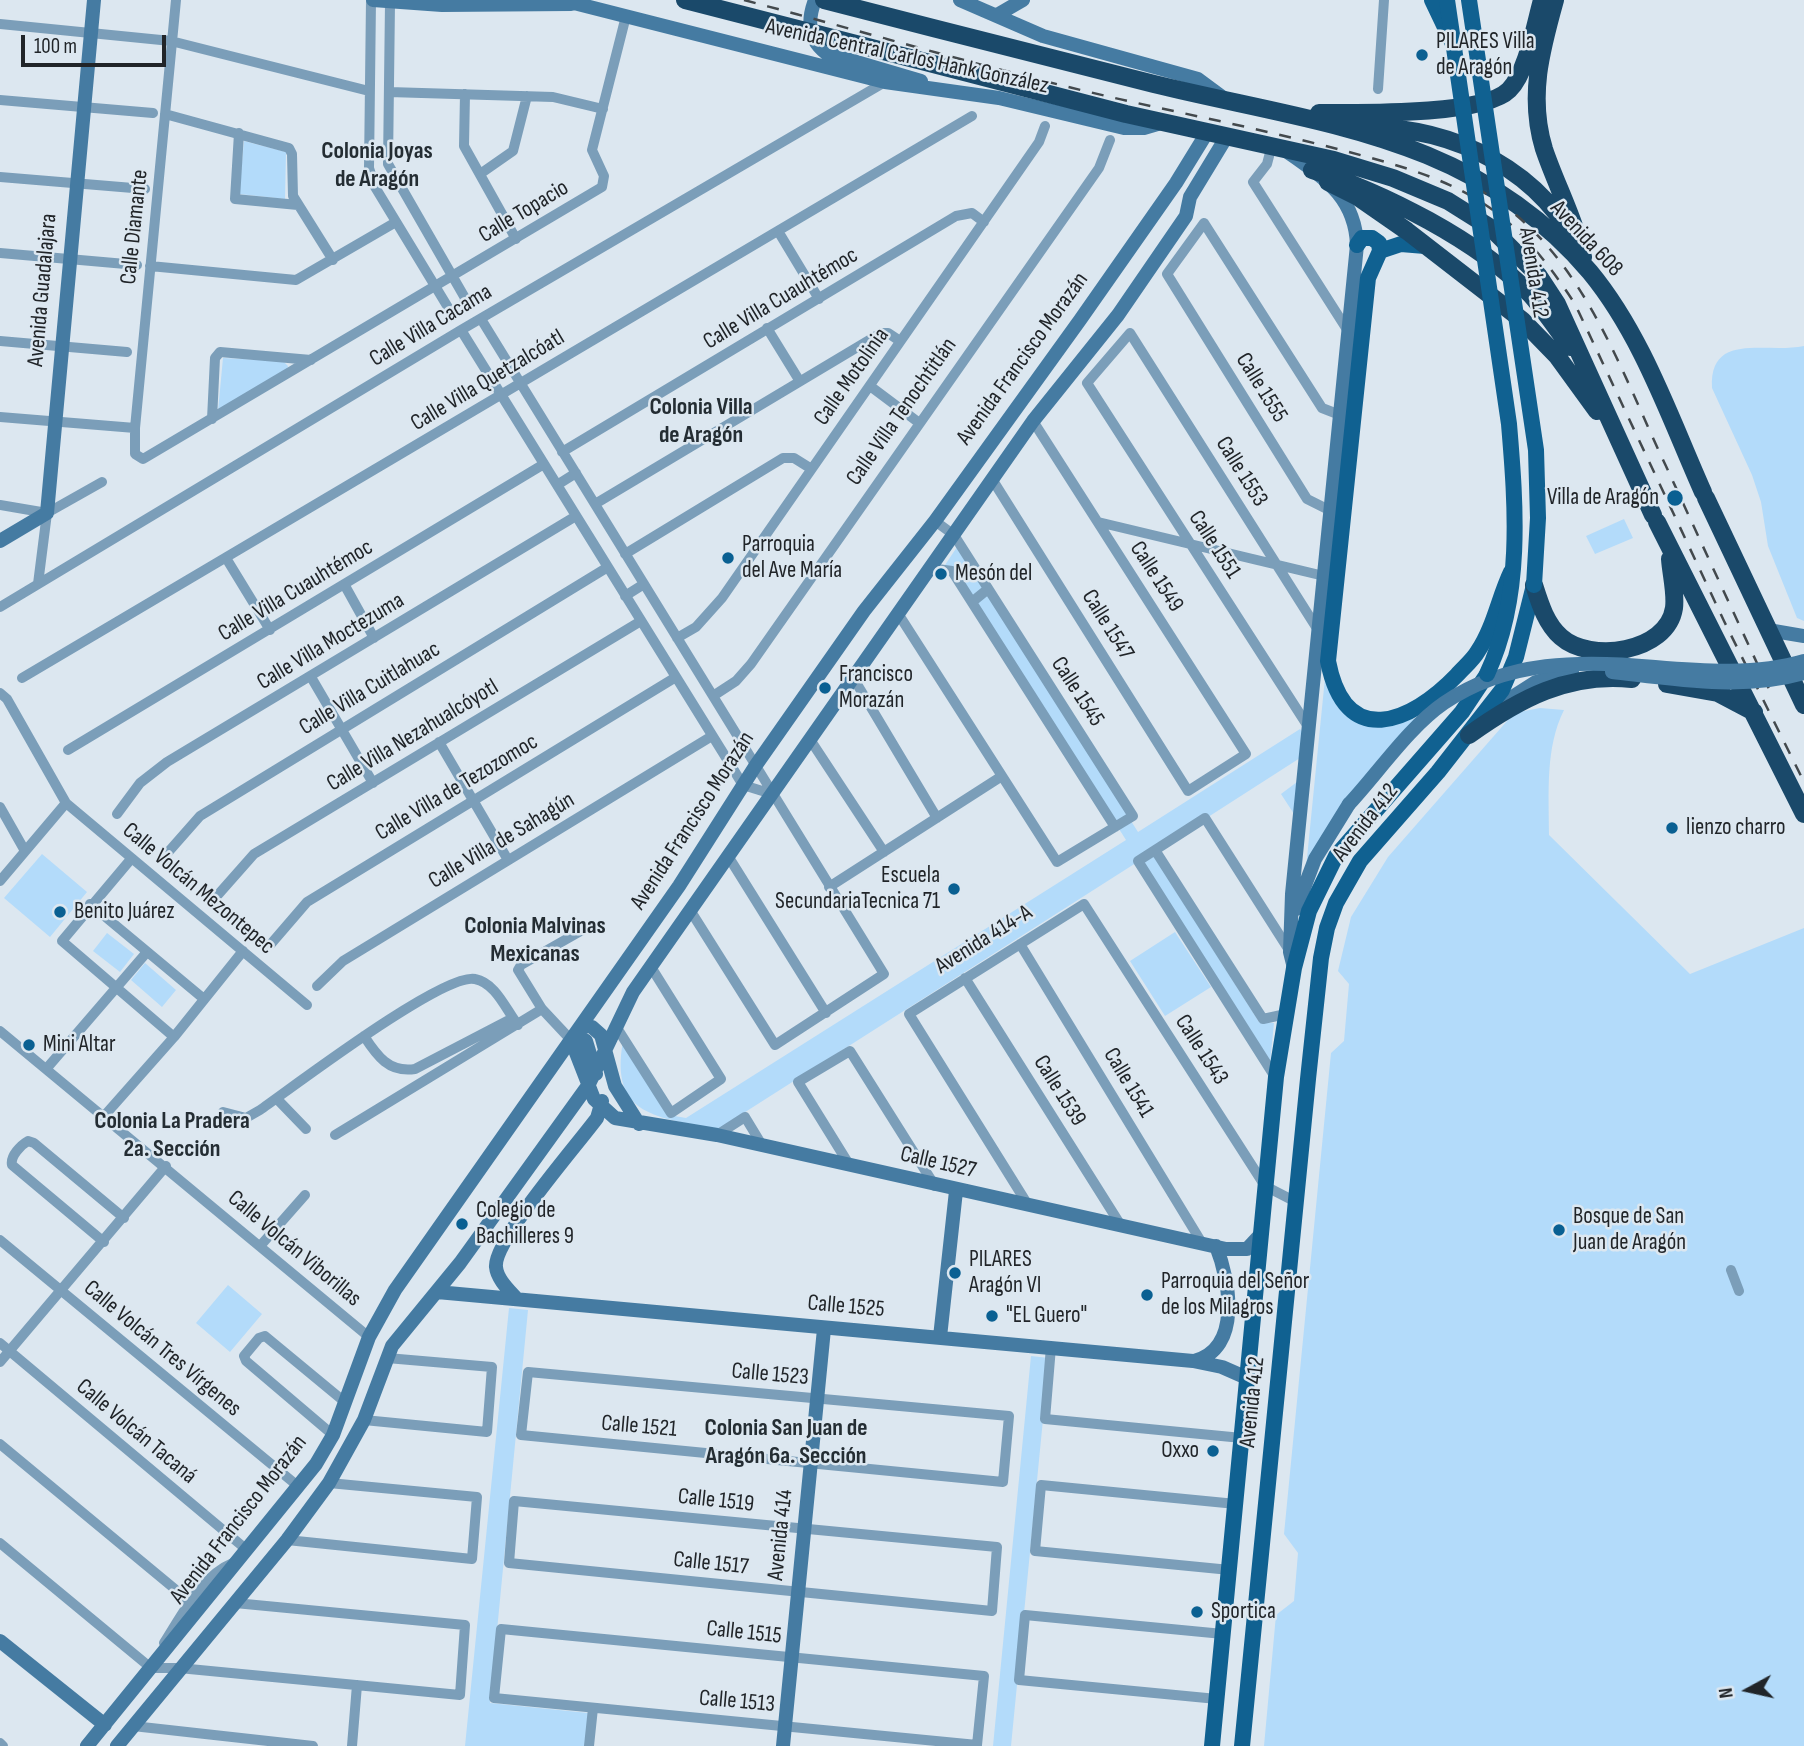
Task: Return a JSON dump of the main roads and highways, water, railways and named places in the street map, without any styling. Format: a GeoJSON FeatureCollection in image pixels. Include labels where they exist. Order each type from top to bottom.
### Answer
{"type":"FeatureCollection","features":[{"type":"Feature","properties":{"kind":"highway","name":"Avenida Central Carlos Hank González"},"geometry":{"type":"LineString","coordinates":[[685,0],[1163,122],[1334,160],[1448,201],[1491,228],[1538,275],[1574,337],[1591,380]]}},
{"type":"Feature","properties":{"kind":"highway","name":"Avenida Central Carlos Hank González"},"geometry":{"type":"LineString","coordinates":[[824,0],[1340,125]]}},
{"type":"Feature","properties":{"kind":"highway"},"geometry":{"type":"LineString","coordinates":[[1298,114],[1434,110],[1498,97],[1509,90],[1517,78],[1542,0]]}},
{"type":"Feature","properties":{"kind":"highway"},"geometry":{"type":"LineString","coordinates":[[1555,0],[1536,76],[1535,104],[1544,149],[1590,272]]}},
{"type":"Feature","properties":{"kind":"highway"},"geometry":{"type":"LineString","coordinates":[[1340,125],[1402,129],[1450,139],[1510,169],[1546,200],[1565,223],[1590,272]]}},
{"type":"Feature","properties":{"kind":"highway","name":"Avenida 608"},"geometry":{"type":"LineString","coordinates":[[1340,125],[1454,165],[1486,183],[1519,205],[1557,237],[1590,272],[1634,339],[1804,705]]}},
{"type":"Feature","properties":{"kind":"highway"},"geometry":{"type":"LineString","coordinates":[[1312,170],[1361,185],[1422,216],[1485,257],[1530,295],[1591,380],[1668,547],[1804,814]]}},
{"type":"Feature","properties":{"kind":"highway"},"geometry":{"type":"LineString","coordinates":[[1328,182],[1358,197],[1541,337],[1618,439]]}},
{"type":"Feature","properties":{"kind":"highway"},"geometry":{"type":"LineString","coordinates":[[1534,585],[1552,627],[1573,646],[1591,650],[1640,647],[1656,639],[1667,626],[1674,609],[1668,547]]}},
{"type":"Feature","properties":{"kind":"highway"},"geometry":{"type":"LineString","coordinates":[[1469,735],[1532,694],[1585,679],[1634,679],[1718,693],[1754,712]]}},
{"type":"Feature","properties":{"kind":"main road"},"geometry":{"type":"LineString","coordinates":[[1432,0],[1452,42]]}},
{"type":"Feature","properties":{"kind":"main road","name":"Avenida 412"},"geometry":{"type":"LineString","coordinates":[[1212,1746],[1276,1077],[1292,960],[1309,911],[1336,856],[1462,712],[1487,674],[1504,627],[1512,570],[1514,480],[1509,424],[1447,0]]}},
{"type":"Feature","properties":{"kind":"main road","name":"Avenida 412"},"geometry":{"type":"LineString","coordinates":[[1242,1746],[1319,972],[1332,915],[1360,861],[1469,735],[1502,690],[1516,657],[1534,585],[1538,518],[1536,450],[1469,0]]}},
{"type":"Feature","properties":{"kind":"main road"},"geometry":{"type":"LineString","coordinates":[[1357,245],[1362,239],[1372,238],[1378,243],[1380,251],[1368,278],[1328,661],[1333,687],[1348,705],[1366,718],[1386,720],[1415,711],[1449,683],[1478,653],[1512,570]]}},
{"type":"Feature","properties":{"kind":"main road"},"geometry":{"type":"LineString","coordinates":[[1380,251],[1401,244],[1425,246]]}},
{"type":"Feature","properties":{"kind":"railway"},"geometry":{"type":"LineString","coordinates":[[744,0],[1032,78],[1291,137],[1379,160],[1446,183],[1493,210],[1532,246],[1575,304],[1724,621],[1804,782]]}},
{"type":"Feature","properties":{"kind":"railway"},"geometry":{"type":"LineString","coordinates":[[1476,188],[1512,212],[1542,240],[1569,273],[1592,310],[1770,691]]}},
{"type":"Feature","properties":{"kind":"place","name":"PILARES Villa de Aragón"},"geometry":{"type":"Point","coordinates":[1422,55]}},
{"type":"Feature","properties":{"kind":"place","name":"Villa de Aragón"},"geometry":{"type":"Point","coordinates":[1675,498]}},
{"type":"Feature","properties":{"kind":"place","name":"Parroquia del Ave María"},"geometry":{"type":"Point","coordinates":[728,558]}},
{"type":"Feature","properties":{"kind":"place","name":"Mesón del"},"geometry":{"type":"Point","coordinates":[941,574]}},
{"type":"Feature","properties":{"kind":"place","name":"Francisco Morazán"},"geometry":{"type":"Point","coordinates":[825,688]}},
{"type":"Feature","properties":{"kind":"place","name":"lienzo charro"},"geometry":{"type":"Point","coordinates":[1672,828]}},
{"type":"Feature","properties":{"kind":"place","name":"Escuela SecundariaTecnica 71"},"geometry":{"type":"Point","coordinates":[954,889]}},
{"type":"Feature","properties":{"kind":"place","name":"Benito Juárez"},"geometry":{"type":"Point","coordinates":[60,912]}},
{"type":"Feature","properties":{"kind":"place","name":"Mini Altar"},"geometry":{"type":"Point","coordinates":[29,1045]}},
{"type":"Feature","properties":{"kind":"place","name":"Colegio de Bachilleres 9"},"geometry":{"type":"Point","coordinates":[462,1224]}},
{"type":"Feature","properties":{"kind":"place","name":"Bosque de San Juan de Aragón"},"geometry":{"type":"Point","coordinates":[1559,1230]}},
{"type":"Feature","properties":{"kind":"place","name":"PILARES Aragón VI"},"geometry":{"type":"Point","coordinates":[955,1273]}},
{"type":"Feature","properties":{"kind":"place","name":"Parroquia del Señor de los Milagros"},"geometry":{"type":"Point","coordinates":[1147,1295]}},
{"type":"Feature","properties":{"kind":"place","name":"\"EL Guero\""},"geometry":{"type":"Point","coordinates":[992,1316]}},
{"type":"Feature","properties":{"kind":"place","name":"Oxxo"},"geometry":{"type":"Point","coordinates":[1213,1451]}},
{"type":"Feature","properties":{"kind":"place","name":"Sportica"},"geometry":{"type":"Point","coordinates":[1197,1612]}},
{"type":"Feature","properties":{"kind":"district","name":"Colonia Joyas de Aragón"},"geometry":{"type":"Point","coordinates":[377,166]}},
{"type":"Feature","properties":{"kind":"district","name":"Colonia Villa de Aragón"},"geometry":{"type":"Point","coordinates":[701,422]}},
{"type":"Feature","properties":{"kind":"district","name":"Colonia Malvinas Mexicanas"},"geometry":{"type":"Point","coordinates":[535,941]}},
{"type":"Feature","properties":{"kind":"district","name":"Colonia La Pradera 2a. Sección"},"geometry":{"type":"Point","coordinates":[172,1136]}},
{"type":"Feature","properties":{"kind":"district","name":"Colonia San Juan de Aragón 6a. Sección"},"geometry":{"type":"Point","coordinates":[786,1443]}}]}
